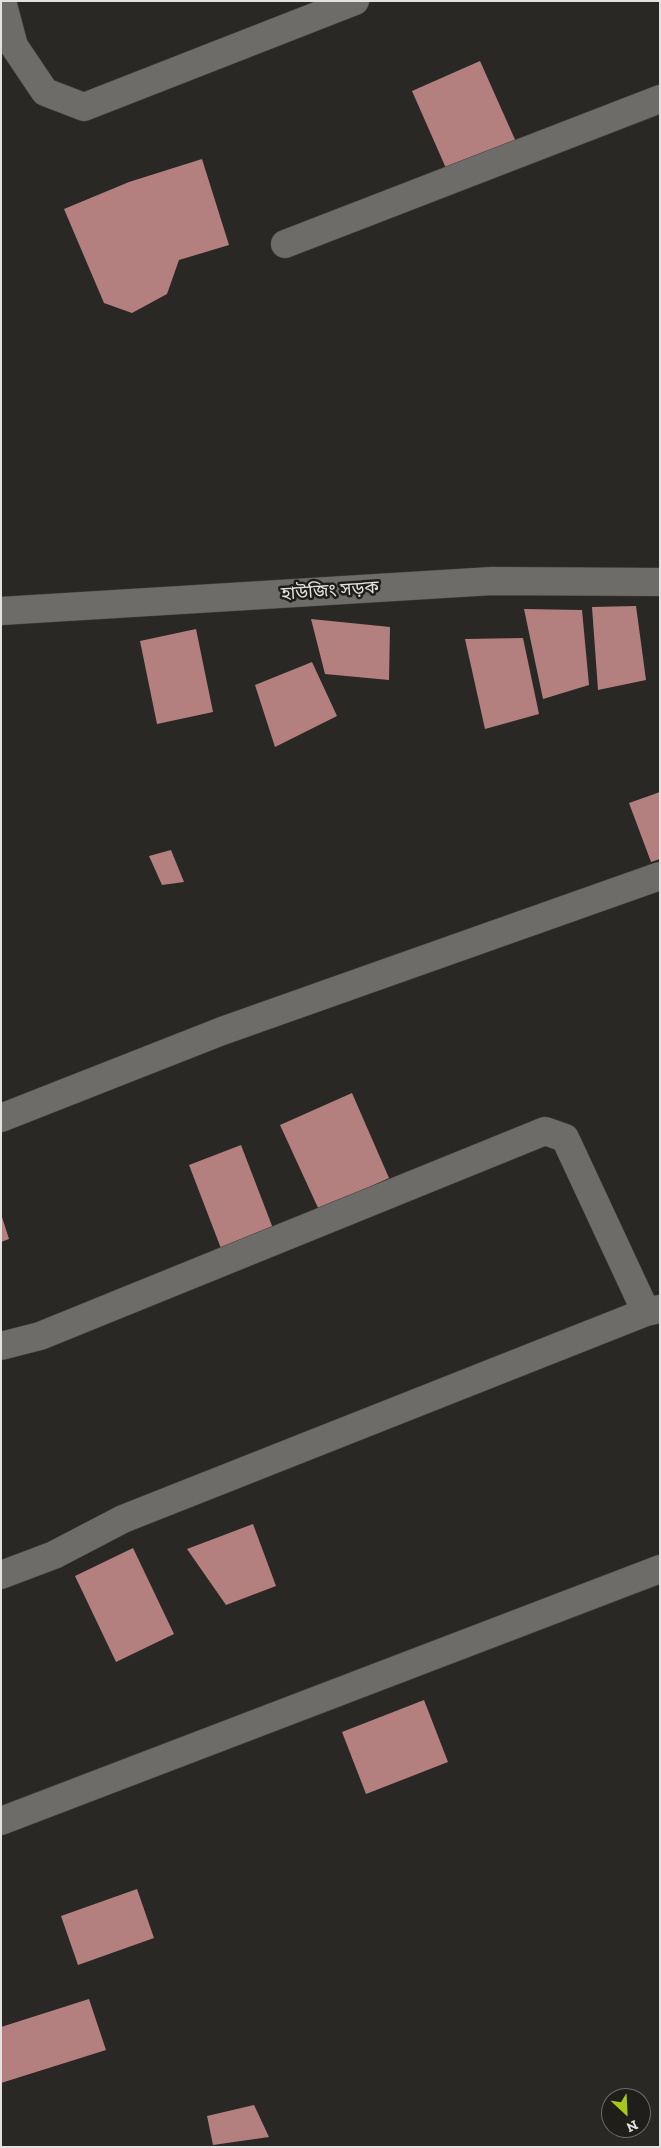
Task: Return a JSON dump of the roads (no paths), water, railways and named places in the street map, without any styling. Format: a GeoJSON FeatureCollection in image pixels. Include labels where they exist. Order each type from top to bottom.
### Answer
{"type":"FeatureCollection","features":[{"type":"Feature","properties":{"kind":"street"},"geometry":{"type":"LineString","coordinates":[[2,1],[8,49],[45,92],[84,106],[354,1]]}},
{"type":"Feature","properties":{"kind":"street"},"geometry":{"type":"LineString","coordinates":[[285,244],[660,99]]}},
{"type":"Feature","properties":{"kind":"street","name":"হাউজিং সড়ক"},"geometry":{"type":"LineString","coordinates":[[1,610],[492,581],[660,582]]}},
{"type":"Feature","properties":{"kind":"street"},"geometry":{"type":"LineString","coordinates":[[1,1118],[222,1031],[660,876]]}},
{"type":"Feature","properties":{"kind":"street"},"geometry":{"type":"LineString","coordinates":[[1,1346],[40,1336],[545,1131],[565,1138],[653,1311],[124,1520],[54,1555],[1,1575]]}},
{"type":"Feature","properties":{"kind":"street"},"geometry":{"type":"LineString","coordinates":[[1,1820],[660,1569]]}}]}
